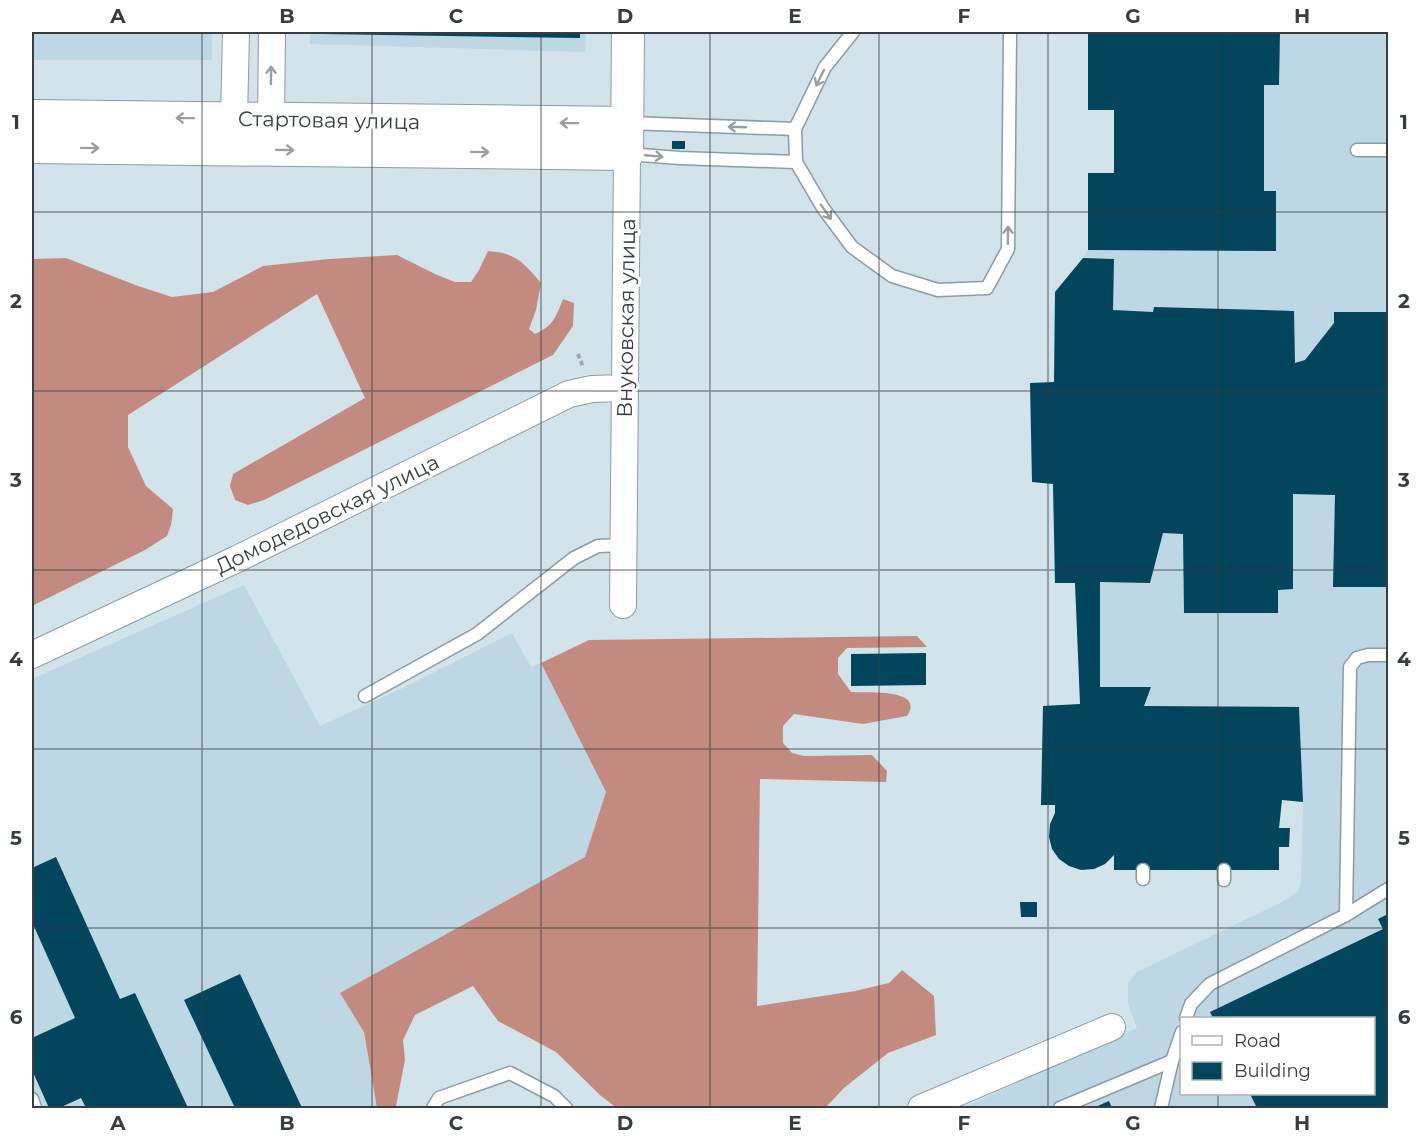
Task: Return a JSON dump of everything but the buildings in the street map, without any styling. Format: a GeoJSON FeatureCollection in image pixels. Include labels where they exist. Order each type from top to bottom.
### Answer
{"type":"FeatureCollection","features":[{"type":"Feature","properties":{"kind":"street"},"geometry":{"type":"LineString","coordinates":[[236,32],[234,119],[250,150],[271,119],[272,32]]}},
{"type":"Feature","properties":{"kind":"street","name":"Внуковская улица"},"geometry":{"type":"LineString","coordinates":[[623,605],[628,32]]}},
{"type":"Feature","properties":{"kind":"street","name":"Стартовая улица"},"geometry":{"type":"LineString","coordinates":[[32,116],[627,123]]}},
{"type":"Feature","properties":{"kind":"street","name":"Стартовая улица"},"geometry":{"type":"LineString","coordinates":[[32,147],[627,154]]}},
{"type":"Feature","properties":{"kind":"street","name":"Домодедовская улица"},"geometry":{"type":"LineString","coordinates":[[32,655],[237,559],[569,394],[592,389],[625,388]]}},
{"type":"Feature","properties":{"kind":"street"},"geometry":{"type":"LineString","coordinates":[[921,1108],[1112,1028]]}},
{"type":"Feature","properties":{"kind":"lane"},"geometry":{"type":"LineString","coordinates":[[853,32],[825,68],[795,129],[796,162],[823,208],[852,247],[892,276],[938,290],[987,288],[1008,249],[1010,32]]}},
{"type":"Feature","properties":{"kind":"lane"},"geometry":{"type":"LineString","coordinates":[[627,123],[795,129]]}},
{"type":"Feature","properties":{"kind":"lane"},"geometry":{"type":"LineString","coordinates":[[1357,150],[1389,150]]}},
{"type":"Feature","properties":{"kind":"lane"},"geometry":{"type":"LineString","coordinates":[[627,154],[796,162]]}},
{"type":"Feature","properties":{"kind":"lane"},"geometry":{"type":"LineString","coordinates":[[364,696],[477,634],[574,558],[598,546],[623,545]]}},
{"type":"Feature","properties":{"kind":"lane"},"geometry":{"type":"LineString","coordinates":[[1346,915],[1350,667],[1357,658],[1368,655],[1389,655]]}},
{"type":"Feature","properties":{"kind":"lane"},"geometry":{"type":"LineString","coordinates":[[1186,1017],[1191,1004],[1210,984],[1346,915],[1389,889]]}},
{"type":"Feature","properties":{"kind":"lane"},"geometry":{"type":"LineString","coordinates":[[1161,1108],[1180,1038]]}},
{"type":"Feature","properties":{"kind":"lane"},"geometry":{"type":"LineString","coordinates":[[1060,1108],[1172,1061]]}},
{"type":"Feature","properties":{"kind":"lane"},"geometry":{"type":"LineString","coordinates":[[433,1108],[439,1098],[510,1073],[554,1096],[566,1108]]}},
{"type":"Feature","properties":{"kind":"lane"},"geometry":{"type":"LineString","coordinates":[[32,1099],[35,1108]]}},
{"type":"Feature","properties":{"kind":"shaded area"},"geometry":{"type":"Polygon","coordinates":[[[32,32],[212,32],[212,60],[32,60],[32,32]]]}},
{"type":"Feature","properties":{"kind":"shaded area"},"geometry":{"type":"Polygon","coordinates":[[[310,32],[586,32],[585,52],[310,44],[310,32]]]}},
{"type":"Feature","properties":{"kind":"shaded area"},"geometry":{"type":"Polygon","coordinates":[[[1088,32],[1388,32],[1388,1108],[962,1108],[1137,1028],[1128,1003],[1128,983],[1137,972],[1282,902],[1297,892],[1301,884],[1303,802],[1299,707],[1144,706],[1150,687],[1100,687],[1100,582],[1055,583],[1053,484],[1032,482],[1030,383],[1054,382],[1055,292],[1088,250],[1088,173],[1114,173],[1114,110],[1088,110],[1088,32]]]}},
{"type":"Feature","properties":{"kind":"shaded area"},"geometry":{"type":"Polygon","coordinates":[[[488,251],[512,256],[529,269],[541,283],[536,310],[529,329],[535,334],[546,328],[553,320],[563,299],[574,303],[573,326],[553,355],[264,500],[248,505],[235,500],[230,486],[233,474],[365,398],[317,294],[128,415],[128,447],[146,486],[173,509],[167,536],[145,550],[32,606],[32,259],[66,258],[172,297],[213,292],[263,266],[397,255],[455,282],[471,282],[488,251]]]}},
{"type":"Feature","properties":{"kind":"shaded area"},"geometry":{"type":"Polygon","coordinates":[[[244,585],[320,726],[405,687],[512,633],[531,667],[541,663],[606,793],[585,858],[340,993],[364,1032],[377,1108],[32,1108],[32,679],[244,585]]]}},
{"type":"Feature","properties":{"kind":"shaded area"},"geometry":{"type":"Polygon","coordinates":[[[917,636],[927,647],[847,648],[838,658],[838,674],[851,692],[902,696],[911,707],[907,716],[863,724],[794,714],[783,726],[783,743],[792,753],[804,756],[872,755],[887,771],[886,782],[760,779],[757,1006],[855,991],[889,983],[902,970],[934,996],[936,1035],[888,1053],[844,1088],[825,1108],[617,1108],[601,1096],[556,1052],[498,1021],[473,986],[415,1015],[403,1040],[405,1060],[396,1106],[377,1108],[364,1032],[340,993],[585,857],[606,792],[541,663],[589,640],[917,636]]]}}]}
